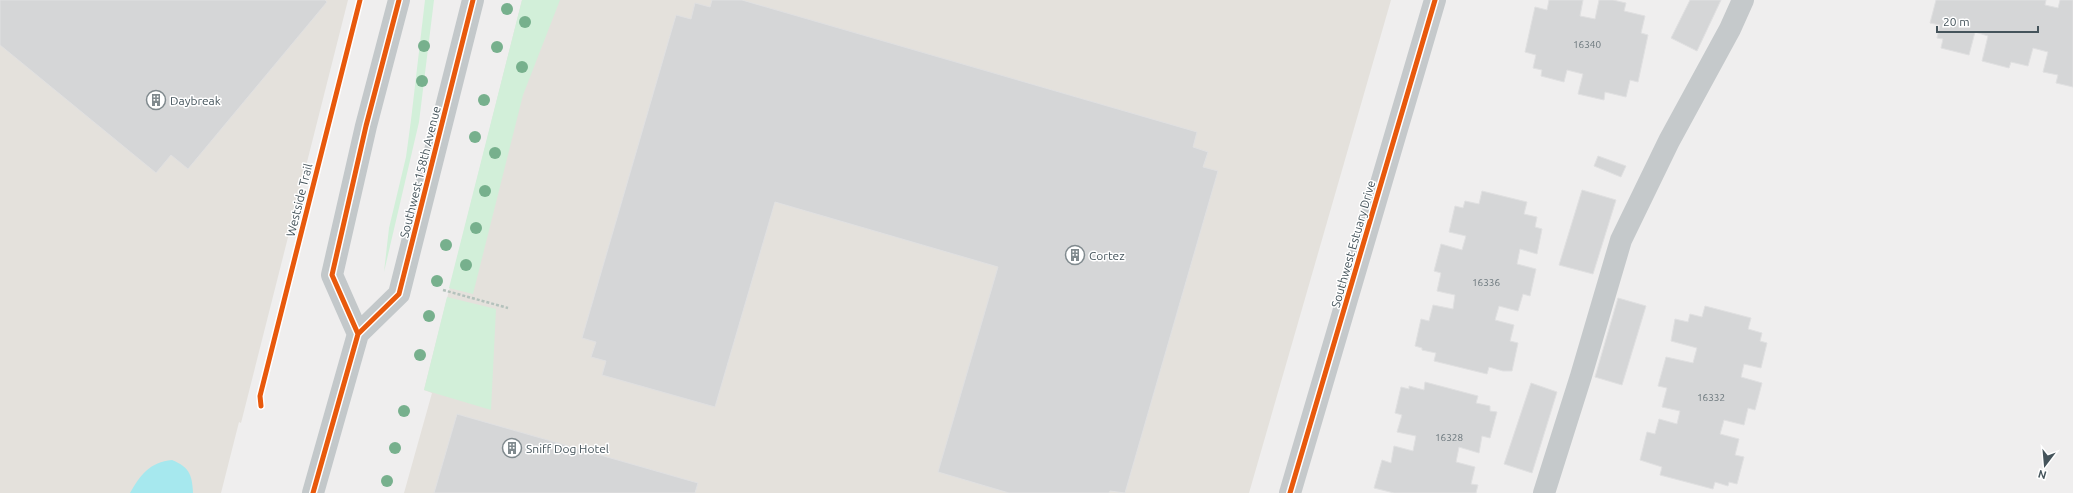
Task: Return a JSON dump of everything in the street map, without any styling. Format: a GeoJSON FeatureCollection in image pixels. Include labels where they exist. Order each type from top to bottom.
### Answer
{"type":"FeatureCollection","features":[{"type":"Feature","properties":{"kind":"main road"},"geometry":{"type":"LineString","coordinates":[[358,334],[332,275],[366,126],[399,0]]}},
{"type":"Feature","properties":{"kind":"main road","name":"Southwest 158th Avenue"},"geometry":{"type":"LineString","coordinates":[[313,493],[358,334],[399,294],[473,0]]}},
{"type":"Feature","properties":{"kind":"street","name":"Southwest Estuary Drive"},"geometry":{"type":"LineString","coordinates":[[1290,493],[1435,0]]}},
{"type":"Feature","properties":{"kind":"street"},"geometry":{"type":"LineString","coordinates":[[1544,493],[1581,376],[1620,240],[1669,141],[1730,29],[1743,0]]}},
{"type":"Feature","properties":{"kind":"path"},"geometry":{"type":"LineString","coordinates":[[443,290],[508,308]]}},
{"type":"Feature","properties":{"kind":"shaded area"},"geometry":{"type":"Polygon","coordinates":[[[0,0],[348,0],[241,423],[239,422],[221,493],[0,493],[0,0]]]}},
{"type":"Feature","properties":{"kind":"shaded area"},"geometry":{"type":"Polygon","coordinates":[[[522,0],[1391,0],[1249,493],[404,493],[432,393],[424,390],[522,0]]]}},
{"type":"Feature","properties":{"kind":"green space"},"geometry":{"type":"Polygon","coordinates":[[[425,0],[434,0],[419,122],[384,272],[389,228],[406,157],[425,0]]]}},
{"type":"Feature","properties":{"kind":"green space"},"geometry":{"type":"Polygon","coordinates":[[[522,0],[560,0],[523,95],[473,294],[449,288],[522,0]]]}},
{"type":"Feature","properties":{"kind":"green space"},"geometry":{"type":"Polygon","coordinates":[[[447,297],[496,309],[491,410],[424,390],[447,297]]]}},
{"type":"Feature","properties":{"kind":"water"},"geometry":{"type":"Polygon","coordinates":[[[172,460],[182,465],[188,472],[192,481],[193,493],[130,493],[146,470],[158,463],[172,460]]]}},
{"type":"Feature","properties":{"kind":"building","name":"Daybreak"},"geometry":{"type":"Polygon","coordinates":[[[0,0],[325,0],[327,2],[188,169],[171,155],[156,173],[0,45],[0,0]]]}},
{"type":"Feature","properties":{"kind":"building","name":"Cortez"},"geometry":{"type":"Polygon","coordinates":[[[712,0],[742,0],[1197,132],[1193,147],[1208,152],[1203,167],[1218,171],[1125,493],[1110,491],[1109,493],[1009,493],[938,472],[998,267],[775,202],[715,407],[602,375],[606,361],[591,357],[596,342],[582,338],[676,15],[691,19],[695,3],[710,7],[712,0]]]}},
{"type":"Feature","properties":{"kind":"building"},"geometry":{"type":"Polygon","coordinates":[[[1549,0],[1583,0],[1580,16],[1595,19],[1599,0],[1613,0],[1626,3],[1624,11],[1645,16],[1641,33],[1648,35],[1638,82],[1630,80],[1626,97],[1605,92],[1604,100],[1578,94],[1583,74],[1567,70],[1564,82],[1541,76],[1542,70],[1533,68],[1536,55],[1525,52],[1535,7],[1547,10],[1549,0]]]}},
{"type":"Feature","properties":{"kind":"building"},"geometry":{"type":"Polygon","coordinates":[[[1690,0],[1721,0],[1697,51],[1671,38],[1690,0]]]}},
{"type":"Feature","properties":{"kind":"building"},"geometry":{"type":"Polygon","coordinates":[[[1936,0],[2046,0],[2045,5],[2058,8],[2060,0],[2073,0],[2073,87],[2056,83],[2058,75],[2043,72],[2048,52],[2033,48],[2028,66],[2011,62],[2009,68],[1982,61],[1988,36],[1975,32],[1969,55],[1941,48],[1943,39],[1937,38],[1940,25],[1930,23],[1936,0]]]}},
{"type":"Feature","properties":{"kind":"building"},"geometry":{"type":"Polygon","coordinates":[[[1598,156],[1626,166],[1621,177],[1594,166],[1598,156]]]}},
{"type":"Feature","properties":{"kind":"building"},"geometry":{"type":"Polygon","coordinates":[[[1582,190],[1616,200],[1593,274],[1559,265],[1582,190]]]}},
{"type":"Feature","properties":{"kind":"building"},"geometry":{"type":"Polygon","coordinates":[[[1482,191],[1527,202],[1524,214],[1537,217],[1535,227],[1542,229],[1537,254],[1520,249],[1517,264],[1536,269],[1530,296],[1523,294],[1518,311],[1499,306],[1495,320],[1514,325],[1510,341],[1518,343],[1512,371],[1503,371],[1489,367],[1487,374],[1434,361],[1436,353],[1422,350],[1422,348],[1415,346],[1421,319],[1429,321],[1433,305],[1453,309],[1455,295],[1437,291],[1441,273],[1434,271],[1441,244],[1462,250],[1466,236],[1449,232],[1455,206],[1463,208],[1465,201],[1479,204],[1482,191]]]}},
{"type":"Feature","properties":{"kind":"building"},"geometry":{"type":"Polygon","coordinates":[[[1618,298],[1646,306],[1622,385],[1595,377],[1618,298]]]}},
{"type":"Feature","properties":{"kind":"building"},"geometry":{"type":"Polygon","coordinates":[[[1705,306],[1751,318],[1748,329],[1762,333],[1760,341],[1767,343],[1761,368],[1744,364],[1741,377],[1762,383],[1755,410],[1748,408],[1744,425],[1724,420],[1720,434],[1739,439],[1735,455],[1744,457],[1737,484],[1729,482],[1728,486],[1715,482],[1713,489],[1660,475],[1662,467],[1640,460],[1647,432],[1655,434],[1659,419],[1677,424],[1680,411],[1662,407],[1667,388],[1658,386],[1666,357],[1693,363],[1697,348],[1671,341],[1675,319],[1688,322],[1690,314],[1702,317],[1705,306]]]}},
{"type":"Feature","properties":{"kind":"building"},"geometry":{"type":"Polygon","coordinates":[[[1425,382],[1478,396],[1476,403],[1490,406],[1490,411],[1497,412],[1490,438],[1482,436],[1479,453],[1459,447],[1456,462],[1475,467],[1471,484],[1478,485],[1476,493],[1394,493],[1374,488],[1382,460],[1391,463],[1394,446],[1413,451],[1416,436],[1397,432],[1402,415],[1395,413],[1401,387],[1409,389],[1409,386],[1424,390],[1425,382]]]}},
{"type":"Feature","properties":{"kind":"building"},"geometry":{"type":"Polygon","coordinates":[[[1531,383],[1557,392],[1532,473],[1504,464],[1531,383]]]}},
{"type":"Feature","properties":{"kind":"building","name":"Sniff Dog Hotel"},"geometry":{"type":"Polygon","coordinates":[[[457,414],[698,483],[695,493],[434,493],[457,414]]]}},
{"type":"Feature","properties":{"kind":"cycle path","name":"Westside Trail"},"geometry":{"type":"LineString","coordinates":[[261,406],[260,396],[360,0]]}},
{"type":"Feature","properties":{"kind":"cycle path"},"geometry":{"type":"LineString","coordinates":[[358,334],[332,275],[366,126],[399,0]]}},
{"type":"Feature","properties":{"kind":"cycle path"},"geometry":{"type":"LineString","coordinates":[[313,493],[358,334],[399,294],[473,0]]}},
{"type":"Feature","properties":{"kind":"cycle path"},"geometry":{"type":"LineString","coordinates":[[1290,493],[1435,0]]}},
{"type":"Feature","properties":{"kind":"place","name":"Daybreak"},"geometry":{"type":"Point","coordinates":[156,100]}},
{"type":"Feature","properties":{"kind":"place","name":"Cortez"},"geometry":{"type":"Point","coordinates":[1075,255]}},
{"type":"Feature","properties":{"kind":"place","name":"Sniff Dog Hotel"},"geometry":{"type":"Point","coordinates":[512,448]}}]}
